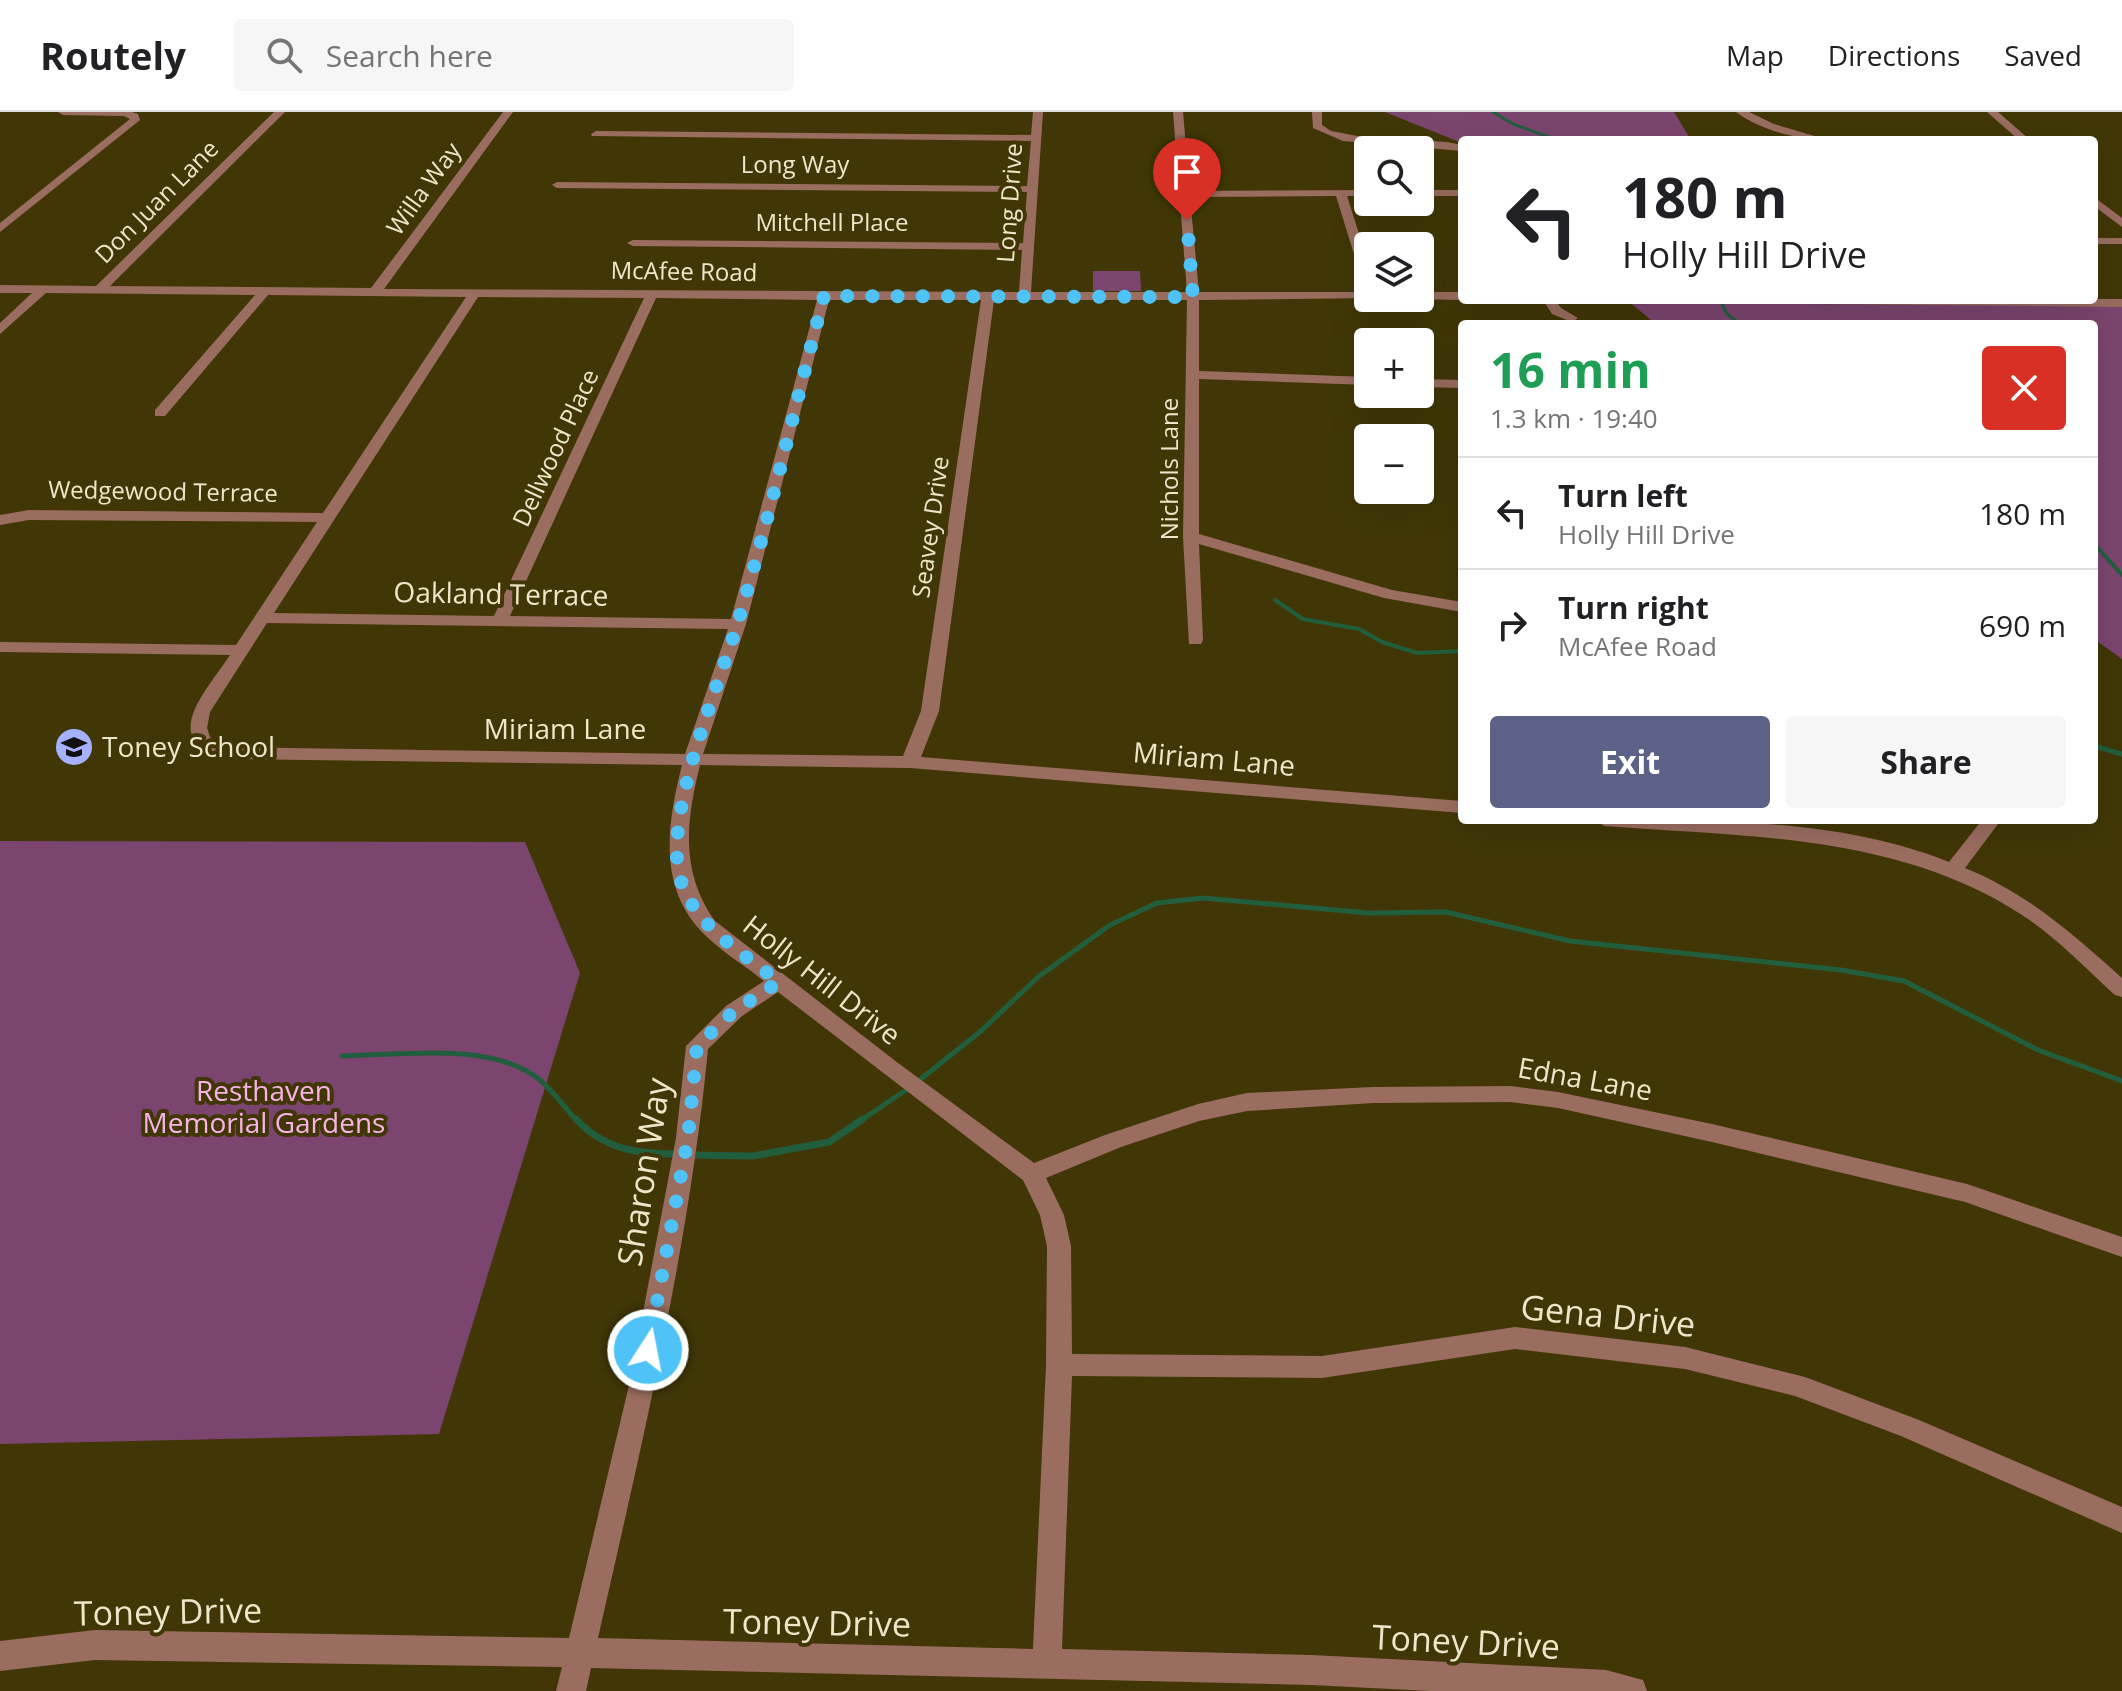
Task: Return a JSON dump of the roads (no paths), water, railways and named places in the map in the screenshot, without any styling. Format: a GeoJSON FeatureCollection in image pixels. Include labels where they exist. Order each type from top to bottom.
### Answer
{"type":"FeatureCollection","features":[{"type":"Feature","properties":{"kind":"street"},"geometry":{"type":"LineString","coordinates":[[0,229],[132,122],[134,116],[125,113],[63,112]]}},
{"type":"Feature","properties":{"kind":"street","name":"Don Juan Lane"},"geometry":{"type":"LineString","coordinates":[[99,290],[280,112]]}},
{"type":"Feature","properties":{"kind":"street","name":"Willa Way"},"geometry":{"type":"LineString","coordinates":[[375,292],[508,112]]}},
{"type":"Feature","properties":{"kind":"street","name":"Long Drive"},"geometry":{"type":"LineString","coordinates":[[1025,296],[1038,112]]}},
{"type":"Feature","properties":{"kind":"street","name":"Nichols Lane"},"geometry":{"type":"LineString","coordinates":[[1178,112],[1193,297],[1191,537],[1195,640]]}},
{"type":"Feature","properties":{"kind":"street"},"geometry":{"type":"LineString","coordinates":[[1317,112],[1317,126],[1336,137],[1458,147]]}},
{"type":"Feature","properties":{"kind":"street"},"geometry":{"type":"LineString","coordinates":[[1741,112],[1770,126],[1808,136]]}},
{"type":"Feature","properties":{"kind":"street"},"geometry":{"type":"LineString","coordinates":[[1992,112],[2020,136]]}},
{"type":"Feature","properties":{"kind":"street"},"geometry":{"type":"LineString","coordinates":[[596,134],[1037,138]]}},
{"type":"Feature","properties":{"kind":"street","name":"Long Way"},"geometry":{"type":"LineString","coordinates":[[557,185],[1033,189]]}},
{"type":"Feature","properties":{"kind":"street"},"geometry":{"type":"LineString","coordinates":[[1340,193],[1354,236]]}},
{"type":"Feature","properties":{"kind":"street"},"geometry":{"type":"LineString","coordinates":[[1185,194],[1354,193]]}},
{"type":"Feature","properties":{"kind":"street"},"geometry":{"type":"LineString","coordinates":[[1434,193],[1458,193]]}},
{"type":"Feature","properties":{"kind":"street"},"geometry":{"type":"LineString","coordinates":[[2098,203],[2122,224]]}},
{"type":"Feature","properties":{"kind":"street"},"geometry":{"type":"LineString","coordinates":[[0,211],[20,212]]}},
{"type":"Feature","properties":{"kind":"street"},"geometry":{"type":"LineString","coordinates":[[2098,241],[2122,241]]}},
{"type":"Feature","properties":{"kind":"street","name":"Mitchell Place"},"geometry":{"type":"LineString","coordinates":[[633,243],[1030,247]]}},
{"type":"Feature","properties":{"kind":"street","name":"McAfee Road"},"geometry":{"type":"LineString","coordinates":[[0,289],[824,296],[1354,296]]}},
{"type":"Feature","properties":{"kind":"street"},"geometry":{"type":"LineString","coordinates":[[0,330],[42,290]]}},
{"type":"Feature","properties":{"kind":"street"},"geometry":{"type":"LineString","coordinates":[[160,413],[264,292]]}},
{"type":"Feature","properties":{"kind":"street","name":"Miriam Lane"},"geometry":{"type":"LineString","coordinates":[[474,293],[201,712],[196,726],[199,738],[210,749],[273,755],[695,757],[910,762],[1458,807]]}},
{"type":"Feature","properties":{"kind":"street","name":"Dellwood Place"},"geometry":{"type":"LineString","coordinates":[[500,620],[652,294]]}},
{"type":"Feature","properties":{"kind":"street","name":"Holly Hill Drive"},"geometry":{"type":"LineString","coordinates":[[824,296],[738,624],[695,757],[681,814],[680,877],[692,904],[708,926],[890,1069],[1032,1174],[1052,1215],[1059,1246],[1059,1365],[1047,1663]]}},
{"type":"Feature","properties":{"kind":"street","name":"Seavey Drive"},"geometry":{"type":"LineString","coordinates":[[910,762],[930,711],[988,296]]}},
{"type":"Feature","properties":{"kind":"street"},"geometry":{"type":"LineString","coordinates":[[1434,296],[1458,296]]}},
{"type":"Feature","properties":{"kind":"street"},"geometry":{"type":"LineString","coordinates":[[2098,303],[2122,303]]}},
{"type":"Feature","properties":{"kind":"street"},"geometry":{"type":"LineString","coordinates":[[1552,304],[1556,311],[1572,318]]}},
{"type":"Feature","properties":{"kind":"street"},"geometry":{"type":"LineString","coordinates":[[1193,375],[1354,381]]}},
{"type":"Feature","properties":{"kind":"street"},"geometry":{"type":"LineString","coordinates":[[1434,383],[1458,384]]}},
{"type":"Feature","properties":{"kind":"street","name":"Wedgewood Terrace"},"geometry":{"type":"LineString","coordinates":[[0,520],[29,515],[326,518]]}},
{"type":"Feature","properties":{"kind":"street"},"geometry":{"type":"LineString","coordinates":[[1191,537],[1390,595],[1458,606]]}},
{"type":"Feature","properties":{"kind":"street","name":"Oakland Terrace"},"geometry":{"type":"LineString","coordinates":[[263,618],[738,624]]}},
{"type":"Feature","properties":{"kind":"street"},"geometry":{"type":"LineString","coordinates":[[0,647],[241,650]]}},
{"type":"Feature","properties":{"kind":"street"},"geometry":{"type":"LineString","coordinates":[[1652,824],[1856,841],[1905,852],[1954,869],[2031,911],[2122,990]]}},
{"type":"Feature","properties":{"kind":"street"},"geometry":{"type":"LineString","coordinates":[[1954,869],[1989,824]]}},
{"type":"Feature","properties":{"kind":"street","name":"Sharon Way"},"geometry":{"type":"LineString","coordinates":[[571,1691],[646,1365],[688,1138],[697,1046],[734,1011],[779,982]]}},
{"type":"Feature","properties":{"kind":"street","name":"Edna Lane"},"geometry":{"type":"LineString","coordinates":[[1032,1174],[1113,1141],[1247,1102],[1373,1095],[1510,1094],[1558,1100],[1712,1133],[1967,1193],[2122,1247]]}},
{"type":"Feature","properties":{"kind":"street","name":"Gena Drive"},"geometry":{"type":"LineString","coordinates":[[1059,1365],[1322,1367],[1515,1338],[1672,1356],[1796,1385],[1910,1428],[2122,1520]]}},
{"type":"Feature","properties":{"kind":"street","name":"Toney Drive"},"geometry":{"type":"LineString","coordinates":[[0,1656],[95,1645],[387,1648],[1328,1671],[1606,1685],[1632,1691]]}},
{"type":"Feature","properties":{"kind":"waterway"},"geometry":{"type":"LineString","coordinates":[[1493,112],[1513,124],[1546,136]]}},
{"type":"Feature","properties":{"kind":"waterway"},"geometry":{"type":"LineString","coordinates":[[1722,304],[1735,320]]}},
{"type":"Feature","properties":{"kind":"waterway"},"geometry":{"type":"LineString","coordinates":[[2098,548],[2122,575]]}},
{"type":"Feature","properties":{"kind":"waterway"},"geometry":{"type":"LineString","coordinates":[[1275,600],[1303,619],[1359,629],[1382,642],[1417,653],[1458,651]]}},
{"type":"Feature","properties":{"kind":"waterway"},"geometry":{"type":"LineString","coordinates":[[2098,747],[2122,754]]}},
{"type":"Feature","properties":{"kind":"waterway"},"geometry":{"type":"LineString","coordinates":[[917,1082],[981,1031],[1038,977],[1110,925],[1157,903],[1203,898],[1368,913],[1446,912],[1570,941],[1841,970],[1904,981],[2038,1050],[2122,1081]]}},
{"type":"Feature","properties":{"kind":"waterway"},"geometry":{"type":"LineString","coordinates":[[342,1056],[445,1053],[497,1060],[520,1068],[540,1080],[577,1121]]}},
{"type":"Feature","properties":{"kind":"waterway"},"geometry":{"type":"LineString","coordinates":[[860,1121],[909,1088]]}},
{"type":"Feature","properties":{"kind":"waterway"},"geometry":{"type":"LineString","coordinates":[[576,1119],[610,1144],[636,1151],[679,1154]]}},
{"type":"Feature","properties":{"kind":"waterway"},"geometry":{"type":"LineString","coordinates":[[689,1155],[753,1156],[829,1142],[863,1119]]}},
{"type":"Feature","properties":{"kind":"place","name":"Toney School"},"geometry":{"type":"Point","coordinates":[74,747]}},
{"type":"Feature","properties":{"kind":"park label","name":"Resthaven Memorial Gardens"},"geometry":{"type":"Point","coordinates":[264,1107]}}]}
